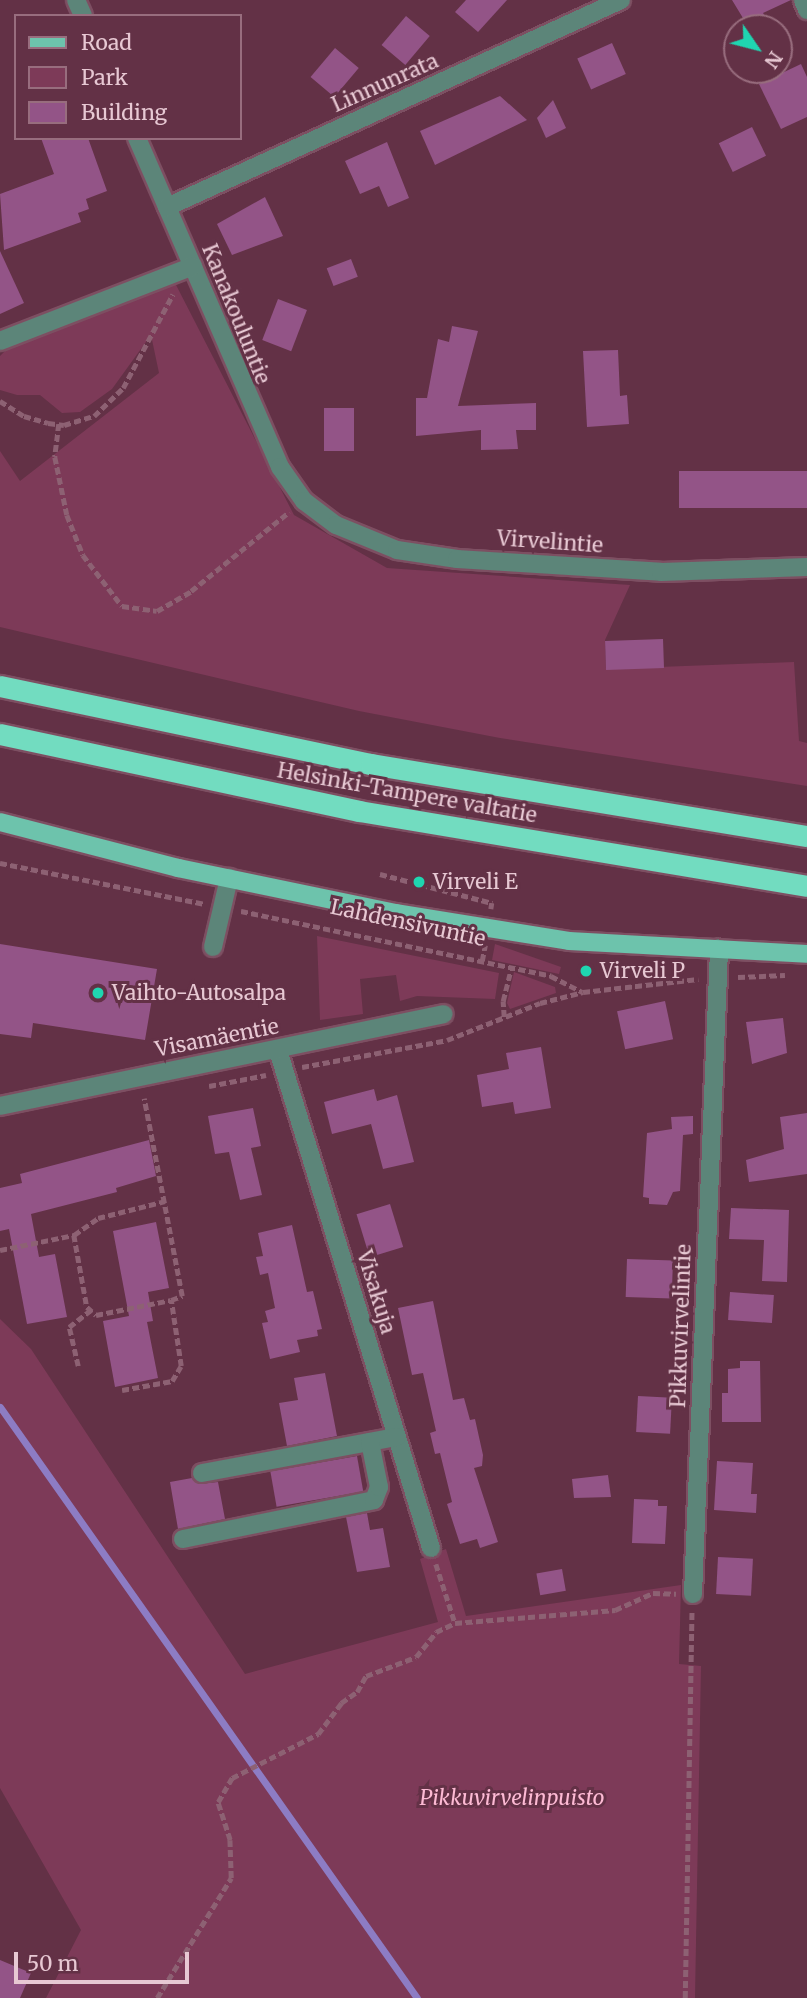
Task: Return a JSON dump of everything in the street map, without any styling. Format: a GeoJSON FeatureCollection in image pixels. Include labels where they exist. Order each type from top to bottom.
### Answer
{"type":"FeatureCollection","features":[{"type":"Feature","properties":{"kind":"highway","name":"Helsinki-Tampere valtatie"},"geometry":{"type":"LineString","coordinates":[[0,686],[371,764],[807,836]]}},
{"type":"Feature","properties":{"kind":"highway","name":"Helsinki-Tampere valtatie"},"geometry":{"type":"LineString","coordinates":[[0,734],[359,811],[807,886]]}},
{"type":"Feature","properties":{"kind":"main road","name":"Lahdensivuntie"},"geometry":{"type":"LineString","coordinates":[[0,822],[229,878],[395,913],[569,941],[807,954]]}},
{"type":"Feature","properties":{"kind":"street","name":"Linnunrata"},"geometry":{"type":"LineString","coordinates":[[167,207],[621,0]]}},
{"type":"Feature","properties":{"kind":"street"},"geometry":{"type":"LineString","coordinates":[[803,0],[807,10]]}},
{"type":"Feature","properties":{"kind":"street","name":"Kanakouluntie"},"geometry":{"type":"LineString","coordinates":[[138,140],[167,207],[187,268],[258,424],[304,501]]}},
{"type":"Feature","properties":{"kind":"street"},"geometry":{"type":"LineString","coordinates":[[0,341],[187,268]]}},
{"type":"Feature","properties":{"kind":"street","name":"Virvelintie"},"geometry":{"type":"LineString","coordinates":[[304,501],[336,526],[365,540],[397,550],[457,559],[661,572],[807,566]]}},
{"type":"Feature","properties":{"kind":"street"},"geometry":{"type":"LineString","coordinates":[[212,947],[229,878]]}},
{"type":"Feature","properties":{"kind":"street","name":"Pikkuvirvelintie"},"geometry":{"type":"LineString","coordinates":[[693,1594],[719,949]]}},
{"type":"Feature","properties":{"kind":"street","name":"Visamäentie"},"geometry":{"type":"LineString","coordinates":[[0,1106],[444,1014]]}},
{"type":"Feature","properties":{"kind":"street","name":"Visakuja"},"geometry":{"type":"LineString","coordinates":[[278,1050],[431,1548]]}},
{"type":"Feature","properties":{"kind":"street"},"geometry":{"type":"LineString","coordinates":[[202,1473],[397,1437]]}},
{"type":"Feature","properties":{"kind":"street"},"geometry":{"type":"LineString","coordinates":[[183,1539],[373,1500],[379,1487],[370,1442]]}},
{"type":"Feature","properties":{"kind":"path"},"geometry":{"type":"LineString","coordinates":[[0,401],[24,416],[59,424],[94,416],[123,388],[159,325],[187,268]]}},
{"type":"Feature","properties":{"kind":"path"},"geometry":{"type":"LineString","coordinates":[[59,424],[55,457],[67,515],[83,555],[122,606],[156,611],[179,598],[304,501]]}},
{"type":"Feature","properties":{"kind":"path","name":"Lahdensivuntie"},"geometry":{"type":"LineString","coordinates":[[0,863],[551,976],[583,992],[718,977],[794,975]]}},
{"type":"Feature","properties":{"kind":"path"},"geometry":{"type":"LineString","coordinates":[[505,1017],[503,1001],[511,968]]}},
{"type":"Feature","properties":{"kind":"path"},"geometry":{"type":"LineString","coordinates":[[74,1235],[91,1310],[96,1315],[182,1296],[144,1099]]}},
{"type":"Feature","properties":{"kind":"path"},"geometry":{"type":"LineString","coordinates":[[0,1250],[74,1235],[98,1218],[165,1201]]}},
{"type":"Feature","properties":{"kind":"path"},"geometry":{"type":"LineString","coordinates":[[122,1390],[172,1381],[181,1366],[171,1300]]}},
{"type":"Feature","properties":{"kind":"path"},"geometry":{"type":"LineString","coordinates":[[78,1366],[69,1327],[91,1310]]}},
{"type":"Feature","properties":{"kind":"path"},"geometry":{"type":"LineString","coordinates":[[431,1548],[455,1623]]}},
{"type":"Feature","properties":{"kind":"path"},"geometry":{"type":"LineString","coordinates":[[157,1998],[231,1878],[230,1840],[218,1802],[232,1778],[248,1766],[318,1734],[341,1703],[357,1692],[366,1676],[416,1657],[436,1632],[455,1623],[615,1610],[653,1593]]}},
{"type":"Feature","properties":{"kind":"path"},"geometry":{"type":"LineString","coordinates":[[685,1998],[688,1706],[693,1594]]}},
{"type":"Feature","properties":{"kind":"green space"},"geometry":{"type":"Polygon","coordinates":[[[173,279],[294,515],[387,568],[630,585],[605,640],[606,669],[794,662],[799,741],[807,743],[807,786],[500,738],[359,711],[0,627],[0,451],[20,481],[159,373],[151,335],[112,389],[80,412],[62,413],[40,395],[17,395],[0,390],[0,356],[10,346],[173,279]]]}},
{"type":"Feature","properties":{"kind":"green space"},"geometry":{"type":"Polygon","coordinates":[[[317,936],[499,973],[495,999],[417,996],[400,1001],[396,975],[360,979],[363,1014],[320,1020],[317,936]]]}},
{"type":"Feature","properties":{"kind":"green space"},"geometry":{"type":"Polygon","coordinates":[[[495,944],[561,967],[559,974],[492,960],[495,944]]]}},
{"type":"Feature","properties":{"kind":"green space"},"geometry":{"type":"Polygon","coordinates":[[[514,972],[555,987],[556,993],[510,1009],[507,1003],[514,972]]]}},
{"type":"Feature","properties":{"kind":"green space","name":"Pikkuvirvelinpuisto"},"geometry":{"type":"Polygon","coordinates":[[[0,1319],[31,1349],[245,1674],[438,1622],[420,1559],[446,1549],[466,1616],[681,1585],[679,1664],[701,1666],[695,1998],[46,1998],[81,1930],[0,1788],[0,1319]]]}},
{"type":"Feature","properties":{"kind":"building"},"geometry":{"type":"Polygon","coordinates":[[[466,0],[507,0],[478,32],[455,12],[466,0]]]}},
{"type":"Feature","properties":{"kind":"building"},"geometry":{"type":"Polygon","coordinates":[[[732,0],[791,0],[764,14],[740,14],[732,0]]]}},
{"type":"Feature","properties":{"kind":"building"},"geometry":{"type":"Polygon","coordinates":[[[406,16],[430,36],[405,65],[382,45],[406,16]]]}},
{"type":"Feature","properties":{"kind":"building"},"geometry":{"type":"Polygon","coordinates":[[[612,43],[626,74],[591,90],[577,58],[612,43]]]}},
{"type":"Feature","properties":{"kind":"building"},"geometry":{"type":"Polygon","coordinates":[[[335,48],[359,68],[334,97],[311,77],[335,48]]]}},
{"type":"Feature","properties":{"kind":"building"},"geometry":{"type":"Polygon","coordinates":[[[801,64],[807,77],[807,117],[781,129],[759,84],[793,84],[793,68],[801,64]]]}},
{"type":"Feature","properties":{"kind":"building"},"geometry":{"type":"Polygon","coordinates":[[[500,96],[527,120],[435,165],[420,131],[500,96]]]}},
{"type":"Feature","properties":{"kind":"building"},"geometry":{"type":"Polygon","coordinates":[[[553,100],[566,128],[546,138],[537,118],[553,100]]]}},
{"type":"Feature","properties":{"kind":"building"},"geometry":{"type":"Polygon","coordinates":[[[752,127],[766,156],[733,172],[719,143],[752,127]]]}},
{"type":"Feature","properties":{"kind":"building"},"geometry":{"type":"Polygon","coordinates":[[[42,140],[89,140],[107,191],[86,199],[89,209],[78,213],[81,222],[4,250],[0,194],[54,174],[42,140]]]}},
{"type":"Feature","properties":{"kind":"building"},"geometry":{"type":"Polygon","coordinates":[[[387,142],[409,198],[388,207],[379,186],[360,194],[345,161],[387,142]]]}},
{"type":"Feature","properties":{"kind":"building"},"geometry":{"type":"Polygon","coordinates":[[[265,197],[283,236],[232,255],[217,224],[265,197]]]}},
{"type":"Feature","properties":{"kind":"building"},"geometry":{"type":"Polygon","coordinates":[[[0,251],[24,303],[0,314],[0,251]]]}},
{"type":"Feature","properties":{"kind":"building"},"geometry":{"type":"Polygon","coordinates":[[[351,259],[358,277],[334,286],[327,268],[351,259]]]}},
{"type":"Feature","properties":{"kind":"building"},"geometry":{"type":"Polygon","coordinates":[[[278,299],[307,310],[291,351],[262,340],[278,299]]]}},
{"type":"Feature","properties":{"kind":"building"},"geometry":{"type":"Polygon","coordinates":[[[452,326],[478,331],[458,406],[536,403],[536,430],[516,430],[518,449],[481,450],[481,430],[416,436],[416,398],[427,398],[438,339],[449,342],[452,326]]]}},
{"type":"Feature","properties":{"kind":"building"},"geometry":{"type":"Polygon","coordinates":[[[618,350],[620,396],[627,395],[629,424],[587,427],[583,351],[618,350]]]}},
{"type":"Feature","properties":{"kind":"building"},"geometry":{"type":"Polygon","coordinates":[[[324,408],[354,408],[354,451],[324,451],[324,408]]]}},
{"type":"Feature","properties":{"kind":"building"},"geometry":{"type":"Polygon","coordinates":[[[679,471],[807,471],[807,508],[679,508],[679,471]]]}},
{"type":"Feature","properties":{"kind":"building"},"geometry":{"type":"Polygon","coordinates":[[[663,639],[664,668],[606,670],[605,641],[663,639]]]}},
{"type":"Feature","properties":{"kind":"building"},"geometry":{"type":"Polygon","coordinates":[[[0,944],[157,969],[145,1040],[33,1023],[31,1038],[0,1034],[0,944]]]}},
{"type":"Feature","properties":{"kind":"building"},"geometry":{"type":"Polygon","coordinates":[[[665,1001],[673,1039],[625,1049],[617,1011],[665,1001]]]}},
{"type":"Feature","properties":{"kind":"building"},"geometry":{"type":"Polygon","coordinates":[[[783,1018],[787,1053],[752,1064],[746,1022],[783,1018]]]}},
{"type":"Feature","properties":{"kind":"building"},"geometry":{"type":"Polygon","coordinates":[[[541,1047],[551,1108],[515,1114],[513,1102],[482,1107],[477,1075],[509,1069],[506,1053],[541,1047]]]}},
{"type":"Feature","properties":{"kind":"building"},"geometry":{"type":"Polygon","coordinates":[[[374,1089],[377,1101],[397,1095],[414,1162],[383,1169],[371,1124],[332,1134],[324,1102],[374,1089]]]}},
{"type":"Feature","properties":{"kind":"building"},"geometry":{"type":"Polygon","coordinates":[[[253,1108],[261,1146],[251,1148],[262,1195],[240,1200],[229,1152],[215,1154],[208,1116],[253,1108]]]}},
{"type":"Feature","properties":{"kind":"building"},"geometry":{"type":"Polygon","coordinates":[[[807,1113],[807,1174],[749,1182],[746,1160],[784,1149],[780,1117],[807,1113]]]}},
{"type":"Feature","properties":{"kind":"building"},"geometry":{"type":"Polygon","coordinates":[[[693,1116],[693,1134],[683,1135],[680,1191],[673,1192],[667,1205],[649,1204],[649,1198],[643,1197],[647,1133],[672,1129],[671,1117],[693,1116]]]}},
{"type":"Feature","properties":{"kind":"building"},"geometry":{"type":"Polygon","coordinates":[[[149,1140],[156,1176],[116,1188],[117,1192],[31,1214],[39,1257],[55,1254],[67,1317],[27,1324],[9,1229],[0,1231],[0,1188],[22,1183],[20,1174],[149,1140]]]}},
{"type":"Feature","properties":{"kind":"building"},"geometry":{"type":"Polygon","coordinates":[[[390,1204],[403,1247],[370,1257],[357,1214],[390,1204]]]}},
{"type":"Feature","properties":{"kind":"building"},"geometry":{"type":"Polygon","coordinates":[[[731,1208],[789,1210],[787,1282],[762,1281],[764,1240],[729,1239],[731,1208]]]}},
{"type":"Feature","properties":{"kind":"building"},"geometry":{"type":"Polygon","coordinates":[[[156,1222],[169,1288],[148,1292],[153,1321],[147,1322],[158,1378],[115,1387],[103,1321],[129,1316],[113,1231],[156,1222]]]}},
{"type":"Feature","properties":{"kind":"building"},"geometry":{"type":"Polygon","coordinates":[[[292,1225],[307,1292],[313,1291],[322,1329],[317,1330],[318,1336],[297,1340],[300,1352],[270,1359],[262,1323],[268,1322],[265,1311],[275,1308],[268,1273],[260,1275],[256,1257],[263,1256],[258,1233],[292,1225]]]}},
{"type":"Feature","properties":{"kind":"building"},"geometry":{"type":"Polygon","coordinates":[[[627,1259],[673,1261],[672,1299],[626,1297],[627,1259]]]}},
{"type":"Feature","properties":{"kind":"building"},"geometry":{"type":"Polygon","coordinates":[[[730,1292],[774,1295],[772,1323],[728,1320],[730,1292]]]}},
{"type":"Feature","properties":{"kind":"building"},"geometry":{"type":"Polygon","coordinates":[[[433,1301],[453,1400],[464,1398],[470,1420],[475,1419],[483,1455],[482,1466],[474,1468],[498,1542],[480,1548],[477,1539],[460,1544],[447,1504],[452,1502],[440,1453],[435,1454],[430,1433],[436,1431],[423,1373],[412,1375],[398,1308],[433,1301]]]}},
{"type":"Feature","properties":{"kind":"building"},"geometry":{"type":"Polygon","coordinates":[[[740,1361],[760,1361],[761,1422],[722,1422],[722,1393],[728,1393],[728,1369],[740,1368],[740,1361]]]}},
{"type":"Feature","properties":{"kind":"building"},"geometry":{"type":"Polygon","coordinates":[[[325,1373],[337,1436],[287,1446],[279,1403],[298,1400],[294,1378],[325,1373]]]}},
{"type":"Feature","properties":{"kind":"building"},"geometry":{"type":"Polygon","coordinates":[[[638,1396],[672,1398],[670,1434],[636,1432],[638,1396]]]}},
{"type":"Feature","properties":{"kind":"building"},"geometry":{"type":"Polygon","coordinates":[[[357,1456],[363,1491],[277,1507],[270,1471],[357,1456]]]}},
{"type":"Feature","properties":{"kind":"building"},"geometry":{"type":"Polygon","coordinates":[[[717,1461],[753,1463],[751,1494],[757,1494],[756,1513],[714,1510],[717,1461]]]}},
{"type":"Feature","properties":{"kind":"building"},"geometry":{"type":"Polygon","coordinates":[[[608,1475],[611,1497],[574,1498],[572,1479],[608,1475]]]}},
{"type":"Feature","properties":{"kind":"building"},"geometry":{"type":"Polygon","coordinates":[[[192,1478],[199,1484],[218,1482],[225,1519],[178,1529],[170,1482],[192,1478]]]}},
{"type":"Feature","properties":{"kind":"building"},"geometry":{"type":"Polygon","coordinates":[[[634,1499],[658,1500],[658,1506],[667,1506],[665,1544],[632,1543],[634,1499]]]}},
{"type":"Feature","properties":{"kind":"building"},"geometry":{"type":"Polygon","coordinates":[[[367,1513],[370,1530],[383,1528],[390,1567],[357,1572],[346,1517],[367,1513]]]}},
{"type":"Feature","properties":{"kind":"building"},"geometry":{"type":"Polygon","coordinates":[[[718,1557],[753,1559],[751,1596],[716,1594],[718,1557]]]}},
{"type":"Feature","properties":{"kind":"building"},"geometry":{"type":"Polygon","coordinates":[[[562,1569],[566,1591],[540,1595],[536,1574],[562,1569]]]}},
{"type":"Feature","properties":{"kind":"building"},"geometry":{"type":"Polygon","coordinates":[[[0,1960],[31,1973],[20,1998],[0,1998],[0,1960]]]}},
{"type":"Feature","properties":{"kind":"waterway"},"geometry":{"type":"LineString","coordinates":[[0,1407],[417,1998]]}},
{"type":"Feature","properties":{"kind":"place","name":"Virveli E"},"geometry":{"type":"Point","coordinates":[419,882]}},
{"type":"Feature","properties":{"kind":"place","name":"Virveli P"},"geometry":{"type":"Point","coordinates":[586,971]}},
{"type":"Feature","properties":{"kind":"place","name":"Vaihto-Autosalpa"},"geometry":{"type":"Point","coordinates":[98,993]}}]}
